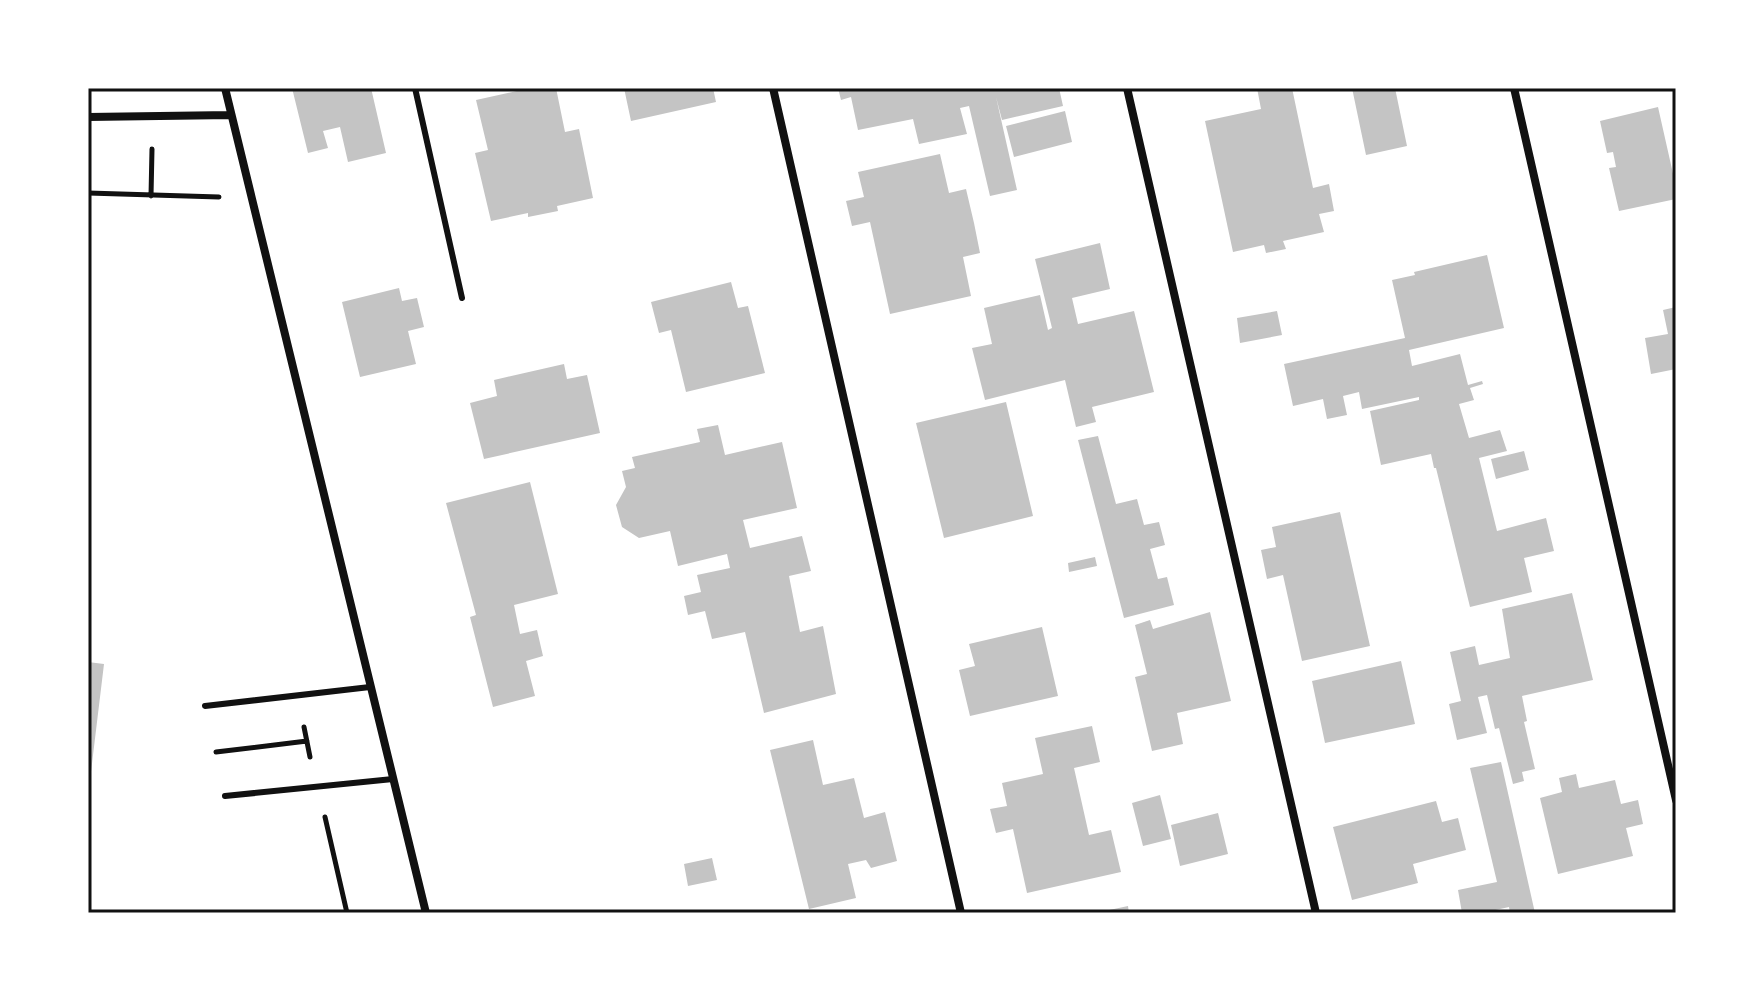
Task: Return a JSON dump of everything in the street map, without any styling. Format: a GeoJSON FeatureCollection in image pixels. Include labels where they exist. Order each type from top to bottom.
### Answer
{"type":"FeatureCollection","features":[{"type":"Feature","properties":{"kind":"street"},"geometry":{"type":"LineString","coordinates":[[225,88],[426,913]]}},
{"type":"Feature","properties":{"kind":"street"},"geometry":{"type":"LineString","coordinates":[[773,88],[961,913]]}},
{"type":"Feature","properties":{"kind":"street"},"geometry":{"type":"LineString","coordinates":[[1127,88],[1316,913]]}},
{"type":"Feature","properties":{"kind":"street"},"geometry":{"type":"LineString","coordinates":[[1514,88],[1676,800]]}},
{"type":"Feature","properties":{"kind":"street"},"geometry":{"type":"LineString","coordinates":[[88,117],[231,115]]}},
{"type":"Feature","properties":{"kind":"lane"},"geometry":{"type":"LineString","coordinates":[[415,88],[462,298]]}},
{"type":"Feature","properties":{"kind":"lane"},"geometry":{"type":"LineString","coordinates":[[205,706],[370,687]]}},
{"type":"Feature","properties":{"kind":"lane"},"geometry":{"type":"LineString","coordinates":[[225,796],[393,779]]}},
{"type":"Feature","properties":{"kind":"path"},"geometry":{"type":"LineString","coordinates":[[88,193],[252,198]]}},
{"type":"Feature","properties":{"kind":"path"},"geometry":{"type":"LineString","coordinates":[[216,752],[307,741]]}},
{"type":"Feature","properties":{"kind":"building"},"geometry":{"type":"Polygon","coordinates":[[[292,88],[371,88],[386,153],[348,162],[340,127],[323,131],[328,148],[308,153],[292,88]]]}},
{"type":"Feature","properties":{"kind":"building"},"geometry":{"type":"Polygon","coordinates":[[[530,88],[556,88],[565,132],[579,129],[593,198],[557,206],[558,211],[528,217],[528,213],[491,221],[475,153],[488,150],[476,100],[530,88]]]}},
{"type":"Feature","properties":{"kind":"building"},"geometry":{"type":"Polygon","coordinates":[[[624,88],[713,88],[716,102],[631,121],[624,88]]]}},
{"type":"Feature","properties":{"kind":"building"},"geometry":{"type":"Polygon","coordinates":[[[838,88],[1059,88],[1063,106],[1002,120],[996,97],[1017,190],[990,196],[969,106],[960,108],[967,134],[919,144],[913,119],[858,130],[851,97],[841,100],[838,88]]]}},
{"type":"Feature","properties":{"kind":"building"},"geometry":{"type":"Polygon","coordinates":[[[1257,88],[1292,88],[1313,188],[1329,184],[1334,211],[1319,214],[1324,232],[1283,241],[1286,249],[1266,253],[1264,245],[1233,252],[1205,121],[1261,109],[1257,88]]]}},
{"type":"Feature","properties":{"kind":"building"},"geometry":{"type":"Polygon","coordinates":[[[1352,88],[1395,88],[1407,146],[1366,155],[1352,88]]]}},
{"type":"Feature","properties":{"kind":"building"},"geometry":{"type":"Polygon","coordinates":[[[1658,107],[1676,199],[1619,211],[1609,168],[1616,167],[1613,152],[1607,153],[1600,121],[1658,107]]]}},
{"type":"Feature","properties":{"kind":"building"},"geometry":{"type":"Polygon","coordinates":[[[1065,111],[1072,142],[1014,157],[1006,126],[1065,111]]]}},
{"type":"Feature","properties":{"kind":"building"},"geometry":{"type":"Polygon","coordinates":[[[940,154],[949,193],[966,189],[974,223],[980,253],[963,257],[971,296],[890,314],[870,222],[852,226],[846,201],[864,197],[858,172],[940,154]]]}},
{"type":"Feature","properties":{"kind":"building"},"geometry":{"type":"Polygon","coordinates":[[[1100,243],[1110,289],[1072,298],[1078,324],[1134,311],[1154,392],[1092,407],[1096,422],[1076,427],[1065,380],[985,400],[972,348],[992,344],[984,308],[1040,295],[1048,330],[1052,328],[1035,259],[1100,243]]]}},
{"type":"Feature","properties":{"kind":"building"},"geometry":{"type":"Polygon","coordinates":[[[1487,255],[1504,328],[1409,350],[1412,366],[1460,354],[1468,385],[1482,381],[1483,384],[1470,388],[1474,400],[1459,404],[1469,438],[1500,430],[1507,451],[1479,458],[1497,531],[1546,518],[1554,551],[1524,558],[1532,592],[1470,607],[1431,454],[1381,465],[1370,411],[1419,400],[1419,397],[1362,409],[1359,392],[1343,396],[1347,415],[1327,419],[1323,399],[1293,406],[1284,364],[1405,338],[1392,280],[1487,255]]]}},
{"type":"Feature","properties":{"kind":"building"},"geometry":{"type":"Polygon","coordinates":[[[731,282],[738,308],[748,306],[765,373],[686,392],[671,330],[659,333],[651,302],[731,282]]]}},
{"type":"Feature","properties":{"kind":"building"},"geometry":{"type":"Polygon","coordinates":[[[399,288],[402,301],[417,298],[424,327],[408,331],[416,364],[360,377],[342,302],[399,288]]]}},
{"type":"Feature","properties":{"kind":"building"},"geometry":{"type":"Polygon","coordinates":[[[1676,307],[1676,369],[1651,374],[1645,338],[1668,334],[1663,310],[1676,307]]]}},
{"type":"Feature","properties":{"kind":"building"},"geometry":{"type":"Polygon","coordinates":[[[1277,311],[1282,335],[1240,343],[1237,318],[1277,311]]]}},
{"type":"Feature","properties":{"kind":"building"},"geometry":{"type":"Polygon","coordinates":[[[564,364],[567,379],[587,375],[600,433],[484,459],[470,403],[497,396],[494,380],[564,364]]]}},
{"type":"Feature","properties":{"kind":"building"},"geometry":{"type":"Polygon","coordinates":[[[1006,402],[1033,516],[944,538],[916,423],[1006,402]]]}},
{"type":"Feature","properties":{"kind":"building"},"geometry":{"type":"Polygon","coordinates":[[[718,425],[725,455],[782,442],[797,508],[743,520],[750,548],[802,536],[811,571],[789,576],[800,632],[823,626],[836,694],[764,713],[745,632],[712,639],[705,611],[688,615],[684,596],[701,592],[697,575],[730,568],[727,554],[678,566],[670,531],[639,538],[622,527],[616,505],[626,487],[622,471],[635,468],[632,457],[700,442],[697,429],[718,425]]]}},
{"type":"Feature","properties":{"kind":"building"},"geometry":{"type":"Polygon","coordinates":[[[1098,436],[1116,504],[1137,499],[1144,525],[1159,522],[1165,545],[1150,549],[1158,579],[1167,577],[1174,605],[1124,618],[1078,440],[1098,436]]]}},
{"type":"Feature","properties":{"kind":"building"},"geometry":{"type":"Polygon","coordinates":[[[1524,451],[1529,470],[1496,479],[1491,459],[1524,451]]]}},
{"type":"Feature","properties":{"kind":"building"},"geometry":{"type":"Polygon","coordinates":[[[530,482],[558,594],[514,605],[520,634],[537,630],[543,656],[526,661],[535,696],[493,707],[470,617],[476,615],[446,503],[530,482]]]}},
{"type":"Feature","properties":{"kind":"building"},"geometry":{"type":"Polygon","coordinates":[[[1340,512],[1370,646],[1302,661],[1283,575],[1267,579],[1261,550],[1276,547],[1272,527],[1340,512]]]}},
{"type":"Feature","properties":{"kind":"building"},"geometry":{"type":"Polygon","coordinates":[[[1095,557],[1097,566],[1069,572],[1068,563],[1095,557]]]}},
{"type":"Feature","properties":{"kind":"building"},"geometry":{"type":"Polygon","coordinates":[[[1572,593],[1593,680],[1522,696],[1527,721],[1524,722],[1535,769],[1522,772],[1524,781],[1513,784],[1487,695],[1478,697],[1487,733],[1457,740],[1449,704],[1461,701],[1450,652],[1475,646],[1479,665],[1510,658],[1502,609],[1572,593]]]}},
{"type":"Feature","properties":{"kind":"building"},"geometry":{"type":"Polygon","coordinates":[[[1210,612],[1231,701],[1177,713],[1183,744],[1152,751],[1135,677],[1147,674],[1135,625],[1150,620],[1153,629],[1210,612]]]}},
{"type":"Feature","properties":{"kind":"building"},"geometry":{"type":"Polygon","coordinates":[[[1042,627],[1058,696],[970,716],[959,670],[975,666],[969,644],[1042,627]]]}},
{"type":"Feature","properties":{"kind":"building"},"geometry":{"type":"Polygon","coordinates":[[[1401,661],[1415,724],[1325,743],[1312,681],[1401,661]]]}},
{"type":"Feature","properties":{"kind":"building"},"geometry":{"type":"Polygon","coordinates":[[[88,662],[104,664],[90,780],[88,780],[88,662]]]}},
{"type":"Feature","properties":{"kind":"building"},"geometry":{"type":"Polygon","coordinates":[[[1092,726],[1100,762],[1074,768],[1089,835],[1111,830],[1121,872],[1027,893],[1013,829],[996,833],[990,809],[1007,806],[1002,783],[1043,774],[1035,738],[1092,726]]]}},
{"type":"Feature","properties":{"kind":"building"},"geometry":{"type":"Polygon","coordinates":[[[813,740],[823,785],[854,778],[864,818],[885,812],[897,861],[871,868],[866,860],[848,864],[856,898],[809,909],[770,750],[813,740]]]}},
{"type":"Feature","properties":{"kind":"building"},"geometry":{"type":"Polygon","coordinates":[[[1501,762],[1535,913],[1510,913],[1509,907],[1482,913],[1462,913],[1458,890],[1497,882],[1470,768],[1501,762]]]}},
{"type":"Feature","properties":{"kind":"building"},"geometry":{"type":"Polygon","coordinates":[[[1576,774],[1579,788],[1615,780],[1621,804],[1638,800],[1643,824],[1626,828],[1633,856],[1558,874],[1540,798],[1562,792],[1559,778],[1576,774]]]}},
{"type":"Feature","properties":{"kind":"building"},"geometry":{"type":"Polygon","coordinates":[[[1160,795],[1171,839],[1143,846],[1132,803],[1160,795]]]}},
{"type":"Feature","properties":{"kind":"building"},"geometry":{"type":"Polygon","coordinates":[[[1436,801],[1442,822],[1458,818],[1466,850],[1413,864],[1418,883],[1352,900],[1333,827],[1436,801]]]}},
{"type":"Feature","properties":{"kind":"building"},"geometry":{"type":"Polygon","coordinates":[[[1218,813],[1228,854],[1180,866],[1171,825],[1218,813]]]}},
{"type":"Feature","properties":{"kind":"building"},"geometry":{"type":"Polygon","coordinates":[[[712,858],[717,880],[688,886],[684,864],[712,858]]]}},
{"type":"Feature","properties":{"kind":"building"},"geometry":{"type":"Polygon","coordinates":[[[1128,906],[1129,913],[1100,913],[1100,912],[1128,906]]]}}]}
